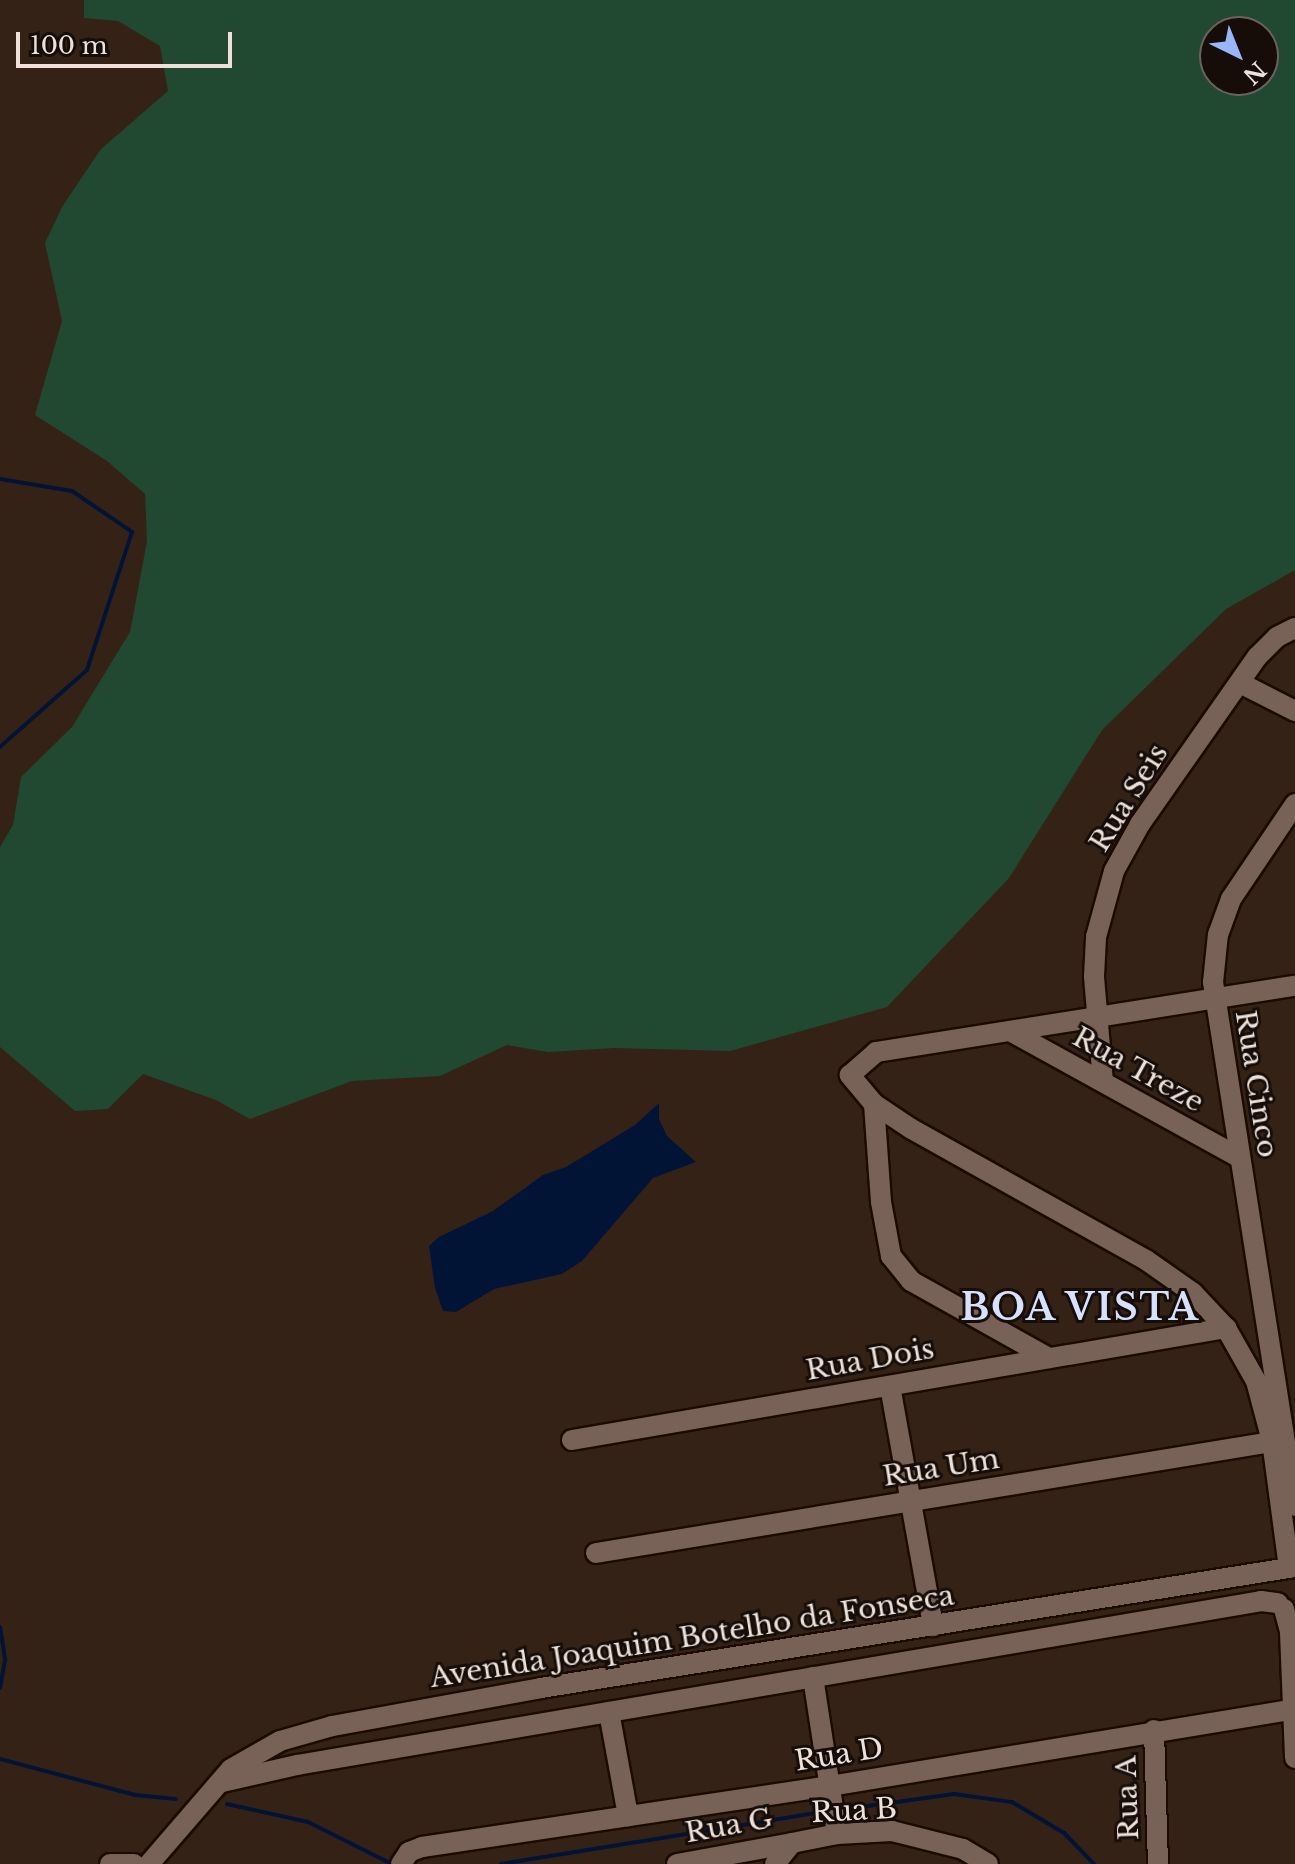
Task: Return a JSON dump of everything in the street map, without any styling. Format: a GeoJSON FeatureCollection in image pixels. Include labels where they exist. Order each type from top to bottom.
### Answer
{"type":"FeatureCollection","features":[{"type":"Feature","properties":{"kind":"street","name":"Rua Seis"},"geometry":{"type":"LineString","coordinates":[[1103,1082],[1096,1018],[1096,937],[1114,871],[1140,824],[1240,683],[1277,637],[1295,628]]}},
{"type":"Feature","properties":{"kind":"street"},"geometry":{"type":"LineString","coordinates":[[1240,683],[1295,711]]}},
{"type":"Feature","properties":{"kind":"street","name":"Rua Cinco"},"geometry":{"type":"LineString","coordinates":[[1284,1439],[1213,999],[1213,956],[1231,899],[1295,804]]}},
{"type":"Feature","properties":{"kind":"street"},"geometry":{"type":"LineString","coordinates":[[1295,986],[876,1052],[850,1075],[874,1104],[910,1128],[1146,1260],[1193,1293],[1226,1328],[1284,1439],[1295,1506]]}},
{"type":"Feature","properties":{"kind":"street","name":"Rua Treze"},"geometry":{"type":"LineString","coordinates":[[1010,1031],[1240,1158]]}},
{"type":"Feature","properties":{"kind":"street"},"geometry":{"type":"LineString","coordinates":[[874,1104],[881,1202],[891,1256],[911,1281],[1049,1358]]}},
{"type":"Feature","properties":{"kind":"street","name":"Rua Dois"},"geometry":{"type":"LineString","coordinates":[[572,1440],[1226,1328]]}},
{"type":"Feature","properties":{"kind":"street"},"geometry":{"type":"LineString","coordinates":[[890,1386],[933,1626]]}},
{"type":"Feature","properties":{"kind":"street"},"geometry":{"type":"LineString","coordinates":[[1284,1439],[1286,1568],[1272,1587],[1286,1609],[1290,1632],[1295,1758]]}},
{"type":"Feature","properties":{"kind":"street","name":"Rua Um"},"geometry":{"type":"LineString","coordinates":[[596,1553],[1284,1439]]}},
{"type":"Feature","properties":{"kind":"street","name":"Avenida Joaquim Botelho da Fonseca"},"geometry":{"type":"LineString","coordinates":[[149,1864],[231,1769],[280,1741],[332,1726],[541,1688],[1286,1568]]}},
{"type":"Feature","properties":{"kind":"street"},"geometry":{"type":"LineString","coordinates":[[219,1783],[297,1765],[1261,1601],[1286,1609]]}},
{"type":"Feature","properties":{"kind":"street"},"geometry":{"type":"LineString","coordinates":[[813,1677],[837,1834]]}},
{"type":"Feature","properties":{"kind":"street","name":"Rua D"},"geometry":{"type":"LineString","coordinates":[[401,1864],[409,1852],[422,1847],[830,1786],[1293,1709]]}},
{"type":"Feature","properties":{"kind":"street"},"geometry":{"type":"LineString","coordinates":[[609,1712],[628,1816]]}},
{"type":"Feature","properties":{"kind":"street","name":"Rua A"},"geometry":{"type":"LineString","coordinates":[[1154,1730],[1158,1864]]}},
{"type":"Feature","properties":{"kind":"street","name":"Rua B"},"geometry":{"type":"LineString","coordinates":[[775,1864],[792,1843],[837,1834],[892,1831],[963,1849],[988,1864]]}},
{"type":"Feature","properties":{"kind":"street","name":"Rua G"},"geometry":{"type":"LineString","coordinates":[[677,1864],[792,1843]]}},
{"type":"Feature","properties":{"kind":"street"},"geometry":{"type":"LineString","coordinates":[[110,1864],[134,1864]]}},
{"type":"Feature","properties":{"kind":"green space"},"geometry":{"type":"Polygon","coordinates":[[[84,0],[1295,0],[1295,570],[1226,609],[1102,730],[1009,878],[887,1007],[730,1051],[614,1048],[548,1052],[507,1045],[440,1076],[352,1081],[250,1119],[216,1100],[143,1074],[108,1109],[75,1111],[0,1047],[0,847],[13,825],[21,777],[72,727],[130,632],[147,541],[145,494],[107,461],[35,415],[62,321],[45,243],[62,207],[101,149],[168,91],[160,46],[118,21],[84,18],[84,0]]]}},
{"type":"Feature","properties":{"kind":"water"},"geometry":{"type":"Polygon","coordinates":[[[659,1103],[659,1119],[667,1136],[696,1162],[653,1178],[582,1261],[562,1274],[494,1289],[456,1312],[443,1311],[435,1288],[429,1246],[439,1237],[493,1211],[543,1175],[566,1167],[635,1125],[659,1103]]]}},
{"type":"Feature","properties":{"kind":"waterway"},"geometry":{"type":"LineString","coordinates":[[0,479],[72,491],[132,532],[87,670],[0,747]]}},
{"type":"Feature","properties":{"kind":"waterway"},"geometry":{"type":"LineString","coordinates":[[0,1627],[5,1660],[0,1688]]}},
{"type":"Feature","properties":{"kind":"waterway"},"geometry":{"type":"LineString","coordinates":[[0,1759],[135,1795],[176,1799]]}},
{"type":"Feature","properties":{"kind":"waterway"},"geometry":{"type":"LineString","coordinates":[[846,1809],[954,1794],[1012,1802],[1064,1833],[1094,1864]]}},
{"type":"Feature","properties":{"kind":"waterway"},"geometry":{"type":"LineString","coordinates":[[227,1804],[308,1822],[392,1864]]}},
{"type":"Feature","properties":{"kind":"waterway"},"geometry":{"type":"LineString","coordinates":[[501,1864],[822,1812]]}},
{"type":"Feature","properties":{"kind":"district","name":"BOA VISTA"},"geometry":{"type":"Point","coordinates":[1080,1308]}}]}
